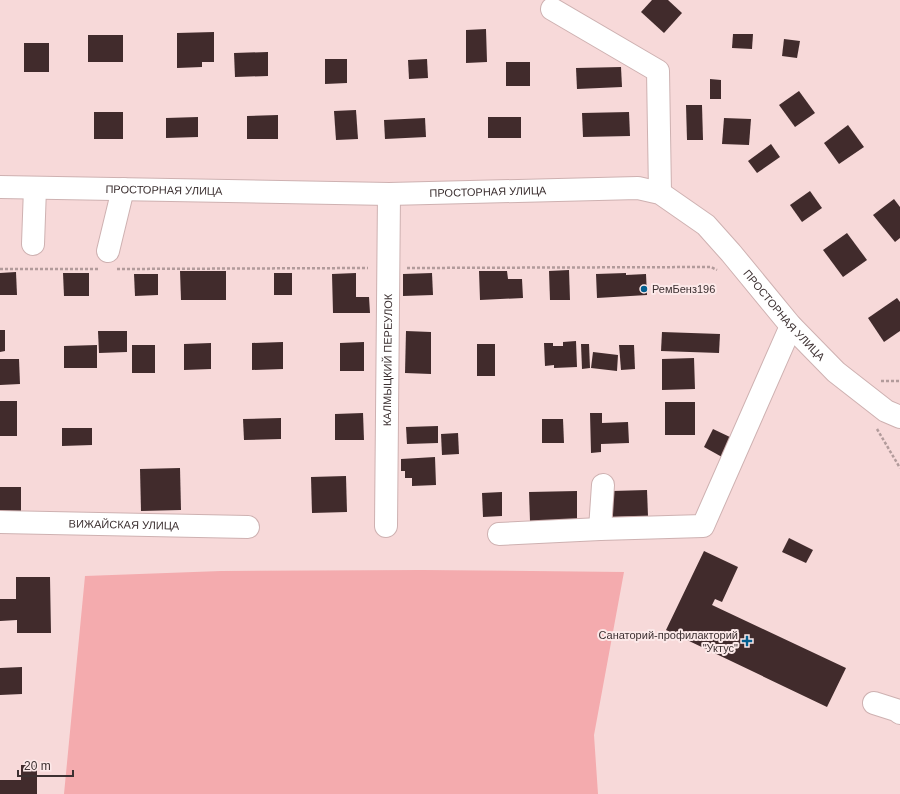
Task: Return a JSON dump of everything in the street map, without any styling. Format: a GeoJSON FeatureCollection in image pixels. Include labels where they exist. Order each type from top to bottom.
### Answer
{"type":"FeatureCollection","features":[{"type":"Feature","properties":{"kind":"street"},"geometry":{"type":"LineString","coordinates":[[552,9],[658,71],[660,193]]}},
{"type":"Feature","properties":{"kind":"street","name":"ПРОСТОРНАЯ УЛИЦА"},"geometry":{"type":"LineString","coordinates":[[0,187],[388,194],[638,188],[660,193],[706,225],[791,326],[836,372],[893,414]]}},
{"type":"Feature","properties":{"kind":"street"},"geometry":{"type":"LineString","coordinates":[[33,244],[35,188]]}},
{"type":"Feature","properties":{"kind":"street"},"geometry":{"type":"LineString","coordinates":[[107,263],[123,189]]}},
{"type":"Feature","properties":{"kind":"street","name":"КАЛМЫЦКИЙ ПЕРЕУЛОК"},"geometry":{"type":"LineString","coordinates":[[386,526],[388,194]]}},
{"type":"Feature","properties":{"kind":"street"},"geometry":{"type":"LineString","coordinates":[[499,534],[703,526],[791,326]]}},
{"type":"Feature","properties":{"kind":"street"},"geometry":{"type":"LineString","coordinates":[[600,529],[603,485]]}},
{"type":"Feature","properties":{"kind":"street","name":"ВИЖАЙСКАЯ УЛИЦА"},"geometry":{"type":"LineString","coordinates":[[0,522],[248,527]]}},
{"type":"Feature","properties":{"kind":"street"},"geometry":{"type":"LineString","coordinates":[[874,703],[896,710],[900,713]]}},
{"type":"Feature","properties":{"kind":"path"},"geometry":{"type":"LineString","coordinates":[[0,269],[107,263],[388,268],[711,267],[718,270]]}},
{"type":"Feature","properties":{"kind":"shaded area"},"geometry":{"type":"Polygon","coordinates":[[[422,570],[624,572],[594,735],[598,794],[64,794],[85,576],[221,571],[422,570]]]}},
{"type":"Feature","properties":{"kind":"building"},"geometry":{"type":"Polygon","coordinates":[[[652,0],[668,0],[682,13],[664,33],[641,12],[652,0]]]}},
{"type":"Feature","properties":{"kind":"building"},"geometry":{"type":"Polygon","coordinates":[[[486,29],[487,62],[466,63],[466,30],[486,29]]]}},
{"type":"Feature","properties":{"kind":"building"},"geometry":{"type":"Polygon","coordinates":[[[214,32],[214,62],[202,62],[202,67],[177,68],[177,33],[214,32]]]}},
{"type":"Feature","properties":{"kind":"building"},"geometry":{"type":"Polygon","coordinates":[[[733,34],[753,34],[752,49],[732,48],[733,34]]]}},
{"type":"Feature","properties":{"kind":"building"},"geometry":{"type":"Polygon","coordinates":[[[88,35],[123,35],[123,62],[88,62],[88,35]]]}},
{"type":"Feature","properties":{"kind":"building"},"geometry":{"type":"Polygon","coordinates":[[[784,39],[800,41],[797,58],[782,56],[784,39]]]}},
{"type":"Feature","properties":{"kind":"building"},"geometry":{"type":"Polygon","coordinates":[[[24,43],[49,43],[49,72],[24,72],[24,43]]]}},
{"type":"Feature","properties":{"kind":"building"},"geometry":{"type":"Polygon","coordinates":[[[268,52],[268,76],[235,77],[234,53],[268,52]]]}},
{"type":"Feature","properties":{"kind":"building"},"geometry":{"type":"Polygon","coordinates":[[[325,59],[347,59],[347,83],[325,84],[325,59]]]}},
{"type":"Feature","properties":{"kind":"building"},"geometry":{"type":"Polygon","coordinates":[[[427,59],[428,78],[409,79],[408,60],[427,59]]]}},
{"type":"Feature","properties":{"kind":"building"},"geometry":{"type":"Polygon","coordinates":[[[506,62],[530,62],[530,86],[506,86],[506,62]]]}},
{"type":"Feature","properties":{"kind":"building"},"geometry":{"type":"Polygon","coordinates":[[[621,67],[622,87],[577,89],[576,68],[621,67]]]}},
{"type":"Feature","properties":{"kind":"building"},"geometry":{"type":"Polygon","coordinates":[[[710,79],[721,80],[721,99],[710,99],[710,79]]]}},
{"type":"Feature","properties":{"kind":"building"},"geometry":{"type":"Polygon","coordinates":[[[799,91],[815,113],[795,127],[779,105],[799,91]]]}},
{"type":"Feature","properties":{"kind":"building"},"geometry":{"type":"Polygon","coordinates":[[[686,105],[702,105],[703,140],[687,140],[686,105]]]}},
{"type":"Feature","properties":{"kind":"building"},"geometry":{"type":"Polygon","coordinates":[[[356,110],[358,139],[336,140],[334,111],[356,110]]]}},
{"type":"Feature","properties":{"kind":"building"},"geometry":{"type":"Polygon","coordinates":[[[94,112],[123,112],[123,139],[94,139],[94,112]]]}},
{"type":"Feature","properties":{"kind":"building"},"geometry":{"type":"Polygon","coordinates":[[[629,112],[630,136],[583,137],[582,113],[629,112]]]}},
{"type":"Feature","properties":{"kind":"building"},"geometry":{"type":"Polygon","coordinates":[[[278,115],[278,139],[247,139],[247,116],[278,115]]]}},
{"type":"Feature","properties":{"kind":"building"},"geometry":{"type":"Polygon","coordinates":[[[198,117],[198,137],[166,138],[166,118],[198,117]]]}},
{"type":"Feature","properties":{"kind":"building"},"geometry":{"type":"Polygon","coordinates":[[[488,117],[521,117],[521,138],[488,138],[488,117]]]}},
{"type":"Feature","properties":{"kind":"building"},"geometry":{"type":"Polygon","coordinates":[[[425,118],[426,137],[385,139],[384,120],[425,118]]]}},
{"type":"Feature","properties":{"kind":"building"},"geometry":{"type":"Polygon","coordinates":[[[724,118],[751,119],[749,145],[722,144],[724,118]]]}},
{"type":"Feature","properties":{"kind":"building"},"geometry":{"type":"Polygon","coordinates":[[[848,125],[864,147],[839,164],[824,143],[848,125]]]}},
{"type":"Feature","properties":{"kind":"building"},"geometry":{"type":"Polygon","coordinates":[[[771,144],[780,157],[757,173],[748,161],[771,144]]]}},
{"type":"Feature","properties":{"kind":"building"},"geometry":{"type":"Polygon","coordinates":[[[810,191],[822,208],[802,222],[790,205],[810,191]]]}},
{"type":"Feature","properties":{"kind":"building"},"geometry":{"type":"Polygon","coordinates":[[[894,199],[900,207],[900,238],[895,242],[873,215],[894,199]]]}},
{"type":"Feature","properties":{"kind":"building"},"geometry":{"type":"Polygon","coordinates":[[[847,233],[867,260],[843,277],[823,250],[847,233]]]}},
{"type":"Feature","properties":{"kind":"building"},"geometry":{"type":"Polygon","coordinates":[[[569,270],[570,300],[550,300],[549,271],[569,270]]]}},
{"type":"Feature","properties":{"kind":"building"},"geometry":{"type":"Polygon","coordinates":[[[180,271],[226,271],[226,300],[181,300],[180,271]]]}},
{"type":"Feature","properties":{"kind":"building"},"geometry":{"type":"Polygon","coordinates":[[[479,271],[507,271],[508,279],[522,279],[523,298],[480,300],[479,271]]]}},
{"type":"Feature","properties":{"kind":"building"},"geometry":{"type":"Polygon","coordinates":[[[16,272],[17,295],[0,295],[0,273],[16,272]]]}},
{"type":"Feature","properties":{"kind":"building"},"geometry":{"type":"Polygon","coordinates":[[[63,273],[89,273],[89,296],[64,296],[63,273]]]}},
{"type":"Feature","properties":{"kind":"building"},"geometry":{"type":"Polygon","coordinates":[[[274,273],[292,273],[292,295],[274,295],[274,273]]]}},
{"type":"Feature","properties":{"kind":"building"},"geometry":{"type":"Polygon","coordinates":[[[356,273],[356,297],[369,297],[370,313],[333,313],[332,274],[356,273]]]}},
{"type":"Feature","properties":{"kind":"building"},"geometry":{"type":"Polygon","coordinates":[[[432,273],[433,295],[403,296],[403,274],[432,273]]]}},
{"type":"Feature","properties":{"kind":"building"},"geometry":{"type":"Polygon","coordinates":[[[626,273],[626,275],[646,274],[647,295],[597,298],[596,274],[626,273]]]}},
{"type":"Feature","properties":{"kind":"building"},"geometry":{"type":"Polygon","coordinates":[[[134,274],[158,274],[158,295],[135,296],[134,274]]]}},
{"type":"Feature","properties":{"kind":"building"},"geometry":{"type":"Polygon","coordinates":[[[897,298],[900,302],[900,331],[884,342],[868,318],[897,298]]]}},
{"type":"Feature","properties":{"kind":"building"},"geometry":{"type":"Polygon","coordinates":[[[0,330],[5,330],[5,351],[0,352],[0,330]]]}},
{"type":"Feature","properties":{"kind":"building"},"geometry":{"type":"Polygon","coordinates":[[[98,331],[127,331],[127,352],[99,353],[98,331]]]}},
{"type":"Feature","properties":{"kind":"building"},"geometry":{"type":"Polygon","coordinates":[[[406,331],[431,332],[431,374],[405,373],[406,331]]]}},
{"type":"Feature","properties":{"kind":"building"},"geometry":{"type":"Polygon","coordinates":[[[662,332],[720,334],[719,353],[661,351],[662,332]]]}},
{"type":"Feature","properties":{"kind":"building"},"geometry":{"type":"Polygon","coordinates":[[[576,341],[577,367],[554,368],[554,365],[545,366],[544,343],[553,343],[553,346],[563,346],[563,342],[576,341]]]}},
{"type":"Feature","properties":{"kind":"building"},"geometry":{"type":"Polygon","coordinates":[[[283,342],[283,369],[252,370],[252,343],[283,342]]]}},
{"type":"Feature","properties":{"kind":"building"},"geometry":{"type":"Polygon","coordinates":[[[364,342],[364,371],[340,371],[340,343],[364,342]]]}},
{"type":"Feature","properties":{"kind":"building"},"geometry":{"type":"Polygon","coordinates":[[[211,343],[211,369],[184,370],[184,344],[211,343]]]}},
{"type":"Feature","properties":{"kind":"building"},"geometry":{"type":"Polygon","coordinates":[[[477,344],[495,344],[495,376],[477,376],[477,344]]]}},
{"type":"Feature","properties":{"kind":"building"},"geometry":{"type":"Polygon","coordinates":[[[581,344],[589,344],[590,368],[582,369],[581,344]]]}},
{"type":"Feature","properties":{"kind":"building"},"geometry":{"type":"Polygon","coordinates":[[[97,345],[97,368],[64,368],[64,346],[97,345]]]}},
{"type":"Feature","properties":{"kind":"building"},"geometry":{"type":"Polygon","coordinates":[[[132,345],[155,345],[155,373],[132,373],[132,345]]]}},
{"type":"Feature","properties":{"kind":"building"},"geometry":{"type":"Polygon","coordinates":[[[619,345],[634,345],[635,369],[621,370],[619,345]]]}},
{"type":"Feature","properties":{"kind":"building"},"geometry":{"type":"Polygon","coordinates":[[[593,352],[618,355],[617,371],[591,368],[593,352]]]}},
{"type":"Feature","properties":{"kind":"building"},"geometry":{"type":"Polygon","coordinates":[[[694,358],[695,389],[662,390],[662,359],[694,358]]]}},
{"type":"Feature","properties":{"kind":"building"},"geometry":{"type":"Polygon","coordinates":[[[0,359],[19,359],[20,384],[0,385],[0,359]]]}},
{"type":"Feature","properties":{"kind":"building"},"geometry":{"type":"Polygon","coordinates":[[[0,401],[17,401],[17,436],[0,436],[0,401]]]}},
{"type":"Feature","properties":{"kind":"building"},"geometry":{"type":"Polygon","coordinates":[[[665,402],[695,402],[695,435],[665,435],[665,402]]]}},
{"type":"Feature","properties":{"kind":"building"},"geometry":{"type":"Polygon","coordinates":[[[363,413],[364,440],[335,440],[335,414],[363,413]]]}},
{"type":"Feature","properties":{"kind":"building"},"geometry":{"type":"Polygon","coordinates":[[[590,413],[602,413],[602,423],[628,422],[629,443],[601,444],[601,452],[591,453],[590,413]]]}},
{"type":"Feature","properties":{"kind":"building"},"geometry":{"type":"Polygon","coordinates":[[[281,418],[281,439],[244,440],[243,419],[281,418]]]}},
{"type":"Feature","properties":{"kind":"building"},"geometry":{"type":"Polygon","coordinates":[[[542,419],[563,419],[564,443],[542,443],[542,419]]]}},
{"type":"Feature","properties":{"kind":"building"},"geometry":{"type":"Polygon","coordinates":[[[438,426],[438,443],[407,444],[406,427],[438,426]]]}},
{"type":"Feature","properties":{"kind":"building"},"geometry":{"type":"Polygon","coordinates":[[[62,428],[92,428],[92,445],[62,446],[62,428]]]}},
{"type":"Feature","properties":{"kind":"building"},"geometry":{"type":"Polygon","coordinates":[[[713,429],[732,438],[722,457],[704,447],[713,429]]]}},
{"type":"Feature","properties":{"kind":"building"},"geometry":{"type":"Polygon","coordinates":[[[458,433],[459,454],[442,455],[441,434],[458,433]]]}},
{"type":"Feature","properties":{"kind":"building"},"geometry":{"type":"Polygon","coordinates":[[[435,457],[436,485],[412,486],[412,478],[405,478],[405,471],[401,471],[401,459],[435,457]]]}},
{"type":"Feature","properties":{"kind":"building"},"geometry":{"type":"Polygon","coordinates":[[[180,468],[181,510],[141,511],[140,469],[180,468]]]}},
{"type":"Feature","properties":{"kind":"building"},"geometry":{"type":"Polygon","coordinates":[[[346,476],[347,512],[312,513],[311,477],[346,476]]]}},
{"type":"Feature","properties":{"kind":"building"},"geometry":{"type":"Polygon","coordinates":[[[0,487],[21,487],[21,512],[0,513],[0,487]]]}},
{"type":"Feature","properties":{"kind":"building"},"geometry":{"type":"Polygon","coordinates":[[[647,490],[648,516],[613,517],[612,491],[647,490]]]}},
{"type":"Feature","properties":{"kind":"building"},"geometry":{"type":"Polygon","coordinates":[[[577,491],[577,519],[530,521],[529,492],[577,491]]]}},
{"type":"Feature","properties":{"kind":"building"},"geometry":{"type":"Polygon","coordinates":[[[502,492],[502,516],[483,517],[482,493],[502,492]]]}},
{"type":"Feature","properties":{"kind":"building"},"geometry":{"type":"Polygon","coordinates":[[[789,538],[813,550],[806,563],[782,552],[789,538]]]}},
{"type":"Feature","properties":{"kind":"building"},"geometry":{"type":"Polygon","coordinates":[[[704,551],[738,567],[722,602],[715,599],[712,605],[846,668],[827,707],[666,630],[704,551]]]}},
{"type":"Feature","properties":{"kind":"building"},"geometry":{"type":"Polygon","coordinates":[[[16,577],[50,577],[51,633],[17,633],[17,620],[0,621],[0,599],[16,599],[16,577]]]}},
{"type":"Feature","properties":{"kind":"building"},"geometry":{"type":"Polygon","coordinates":[[[22,667],[22,694],[0,695],[0,668],[22,667]]]}},
{"type":"Feature","properties":{"kind":"building"},"geometry":{"type":"Polygon","coordinates":[[[21,765],[37,765],[37,794],[0,794],[0,780],[21,780],[21,765]]]}},
{"type":"Feature","properties":{"kind":"place","name":"РемБенз196"},"geometry":{"type":"Point","coordinates":[644,289]}},
{"type":"Feature","properties":{"kind":"place","name":"Санаторий-профилакторий \"Уктус\""},"geometry":{"type":"Point","coordinates":[747,641]}}]}
